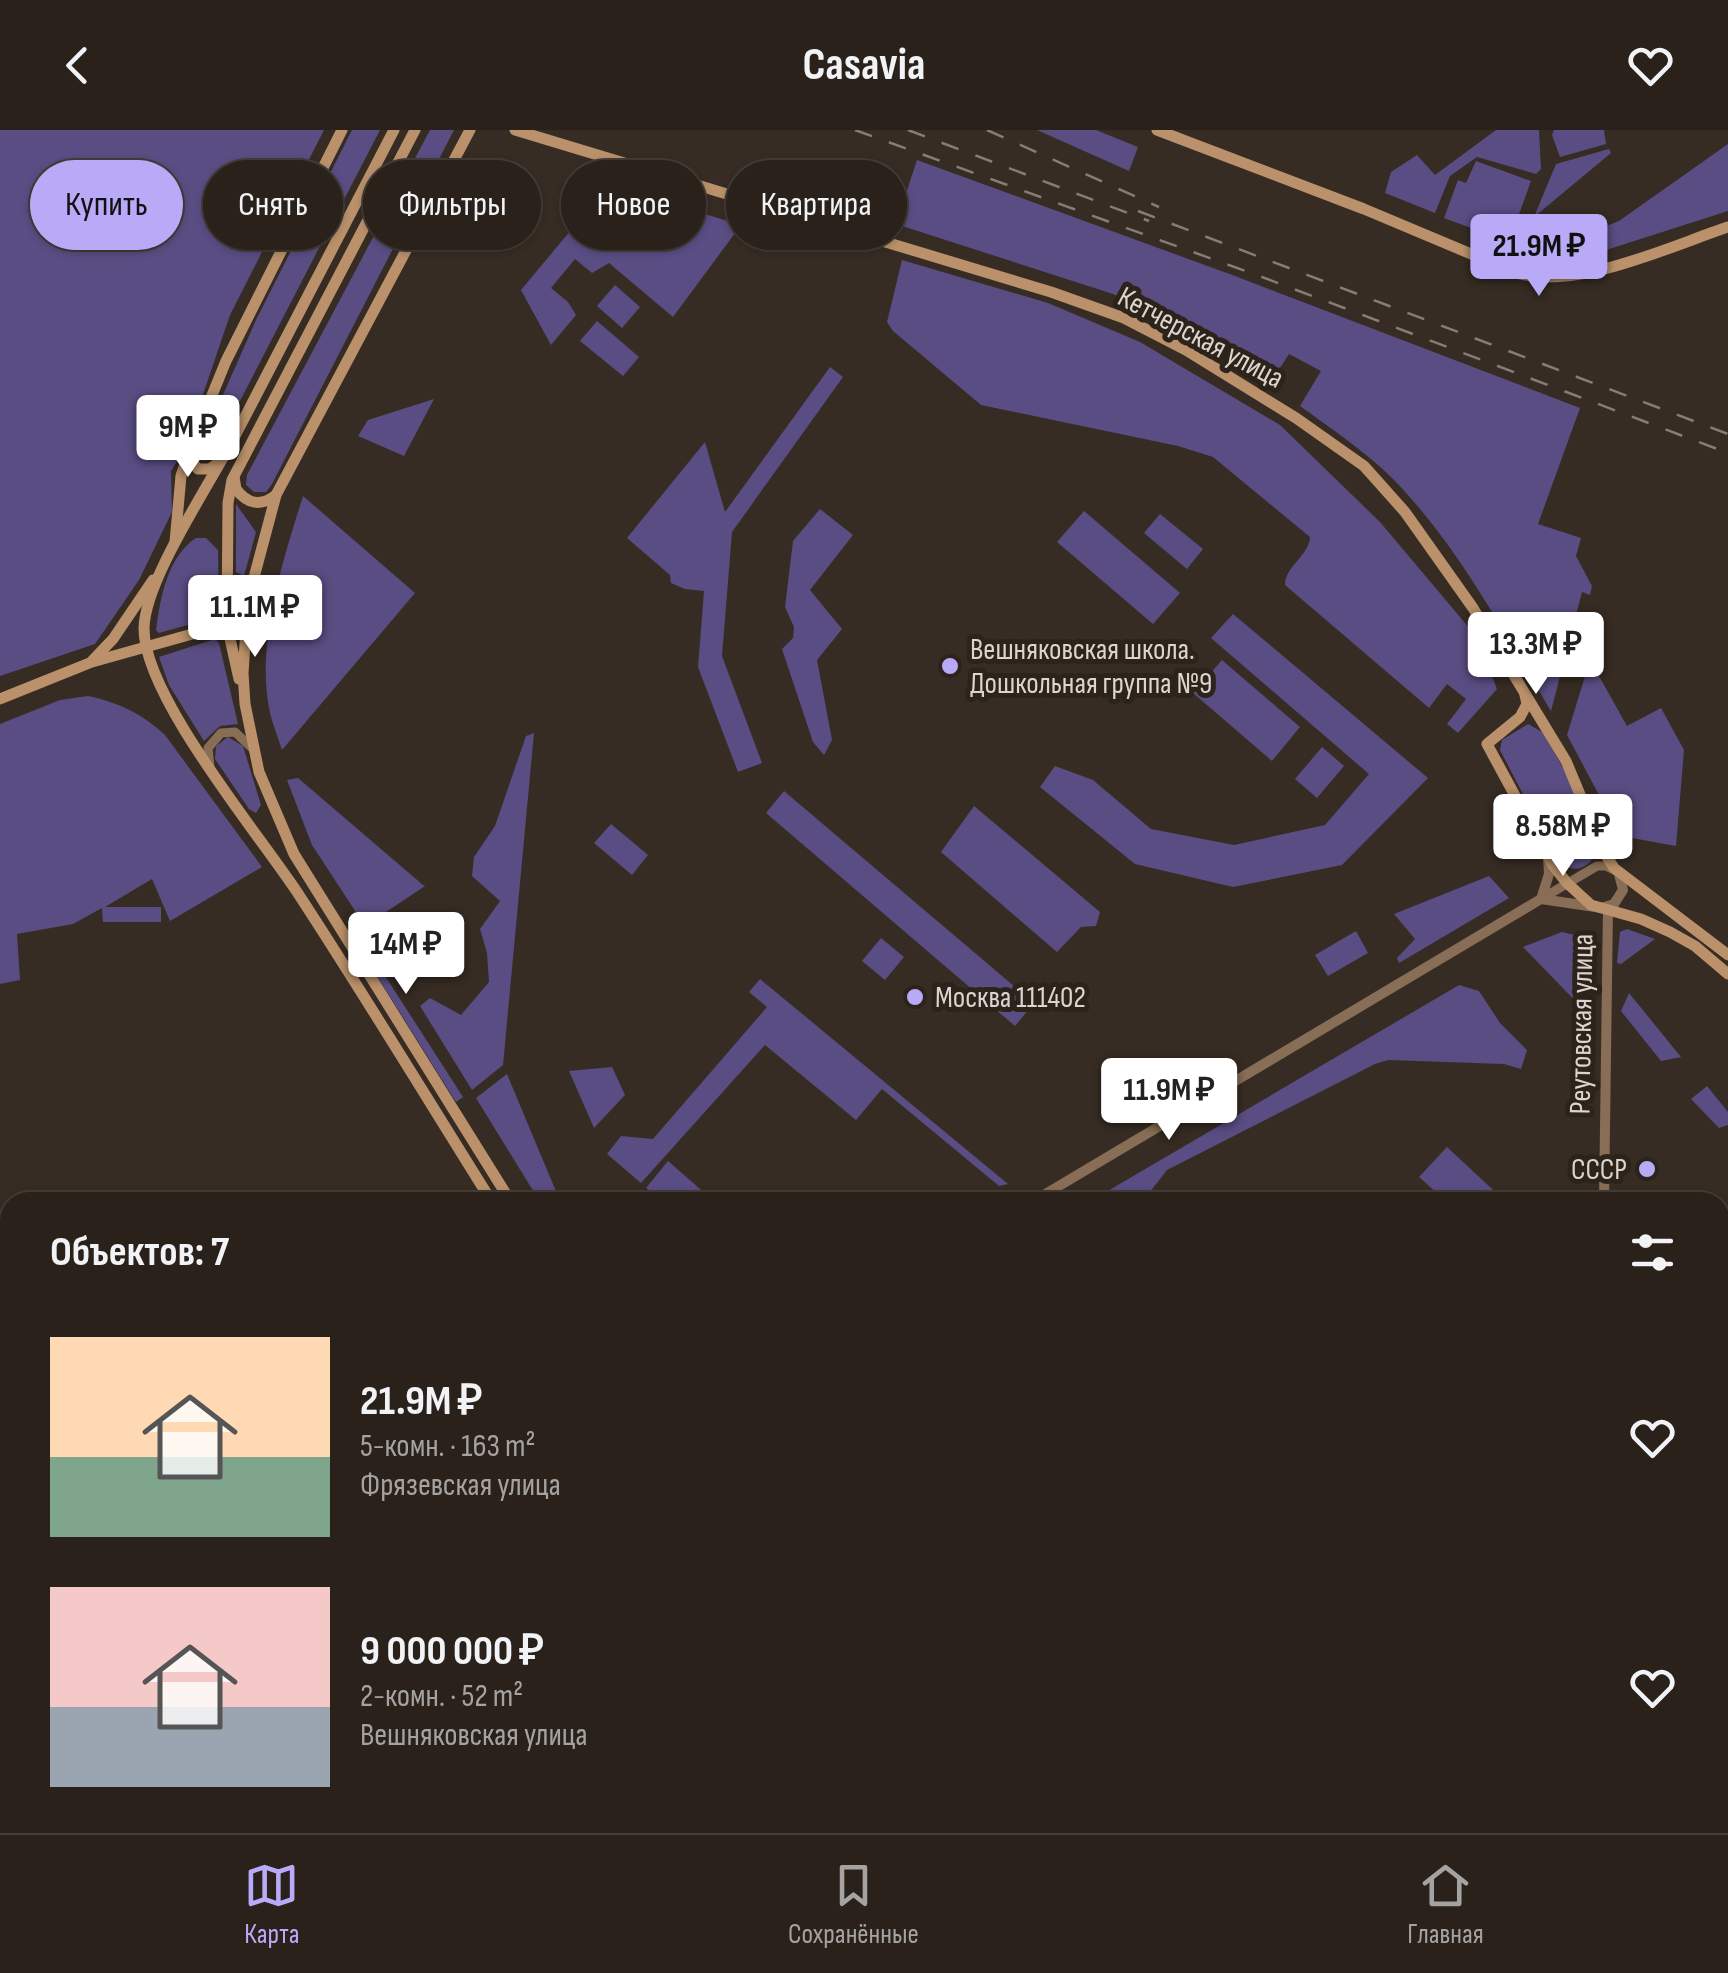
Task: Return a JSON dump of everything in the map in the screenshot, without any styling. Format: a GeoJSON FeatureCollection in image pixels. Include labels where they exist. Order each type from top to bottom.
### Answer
{"type":"FeatureCollection","features":[{"type":"Feature","properties":{"kind":"main road"},"geometry":{"type":"LineString","coordinates":[[175,547],[181,476],[190,449],[226,361],[342,130]]}},
{"type":"Feature","properties":{"kind":"main road"},"geometry":{"type":"LineString","coordinates":[[92,662],[175,547],[394,130]]}},
{"type":"Feature","properties":{"kind":"main road"},"geometry":{"type":"LineString","coordinates":[[415,130],[236,473],[228,503],[226,624],[254,752],[272,807],[304,871],[505,1192]]}},
{"type":"Feature","properties":{"kind":"main road"},"geometry":{"type":"LineString","coordinates":[[245,704],[246,619],[252,576],[274,499],[470,130]]}},
{"type":"Feature","properties":{"kind":"main road","name":"Кетчерская улица"},"geometry":{"type":"LineString","coordinates":[[515,130],[1051,292],[1124,318],[1186,350],[1296,418],[1364,466],[1455,578],[1566,761],[1604,852],[1618,873],[1728,952]]}},
{"type":"Feature","properties":{"kind":"main road"},"geometry":{"type":"LineString","coordinates":[[1157,130],[1536,278],[1589,273],[1728,227]]}},
{"type":"Feature","properties":{"kind":"main road"},"geometry":{"type":"LineString","coordinates":[[190,449],[193,465],[210,470],[236,434]]}},
{"type":"Feature","properties":{"kind":"main road"},"geometry":{"type":"LineString","coordinates":[[236,473],[236,489],[245,499],[274,499]]}},
{"type":"Feature","properties":{"kind":"main road"},"geometry":{"type":"LineString","coordinates":[[164,564],[146,614],[146,647],[161,689],[319,926],[485,1192]]}},
{"type":"Feature","properties":{"kind":"main road"},"geometry":{"type":"LineString","coordinates":[[0,699],[92,662],[246,619]]}},
{"type":"Feature","properties":{"kind":"main road"},"geometry":{"type":"LineString","coordinates":[[1520,683],[1528,704],[1516,720],[1487,744],[1548,857],[1567,883],[1600,907],[1664,928],[1695,946],[1728,974]]}},
{"type":"Feature","properties":{"kind":"main road"},"geometry":{"type":"LineString","coordinates":[[1516,720],[1531,717],[1546,727]]}},
{"type":"Feature","properties":{"kind":"street"},"geometry":{"type":"LineString","coordinates":[[212,770],[208,748],[222,733],[242,736],[254,752]]}},
{"type":"Feature","properties":{"kind":"street"},"geometry":{"type":"LineString","coordinates":[[1541,899],[1549,874],[1548,857]]}},
{"type":"Feature","properties":{"kind":"street"},"geometry":{"type":"LineString","coordinates":[[1049,1192],[1592,868],[1606,866],[1618,873],[1623,884],[1622,894],[1600,907],[1541,899]]}},
{"type":"Feature","properties":{"kind":"street"},"geometry":{"type":"LineString","coordinates":[[1592,868],[1582,882],[1600,907]]}},
{"type":"Feature","properties":{"kind":"street","name":"Реутовская улица"},"geometry":{"type":"LineString","coordinates":[[1600,907],[1604,1192]]}},
{"type":"Feature","properties":{"kind":"street"},"geometry":{"type":"LineString","coordinates":[[480,1184],[491,1186],[494,1175]]}},
{"type":"Feature","properties":{"kind":"shaded area"},"geometry":{"type":"Polygon","coordinates":[[[0,130],[324,130],[309,160],[203,160],[203,250],[263,250],[230,315],[184,450],[171,471],[172,512],[139,580],[95,644],[0,676],[0,130]]]}},
{"type":"Feature","properties":{"kind":"shaded area"},"geometry":{"type":"Polygon","coordinates":[[[352,130],[380,130],[343,202],[343,160],[337,160],[352,130]]]}},
{"type":"Feature","properties":{"kind":"shaded area"},"geometry":{"type":"Polygon","coordinates":[[[430,130],[454,130],[439,160],[414,160],[430,130]]]}},
{"type":"Feature","properties":{"kind":"shaded area"},"geometry":{"type":"Polygon","coordinates":[[[1037,130],[1096,130],[1138,147],[1129,171],[1037,130]]]}},
{"type":"Feature","properties":{"kind":"shaded area"},"geometry":{"type":"Polygon","coordinates":[[[1496,130],[1539,130],[1541,169],[1536,174],[1477,157],[1450,176],[1435,213],[1385,193],[1391,172],[1417,155],[1435,175],[1496,130]]]}},
{"type":"Feature","properties":{"kind":"shaded area"},"geometry":{"type":"Polygon","coordinates":[[[1554,130],[1604,130],[1606,144],[1560,157],[1552,135],[1554,130]]]}},
{"type":"Feature","properties":{"kind":"shaded area"},"geometry":{"type":"Polygon","coordinates":[[[1728,144],[1728,211],[1556,266],[1541,264],[1538,257],[1579,247],[1580,236],[1619,221],[1728,144]]]}},
{"type":"Feature","properties":{"kind":"shaded area"},"geometry":{"type":"Polygon","coordinates":[[[1609,149],[1611,153],[1534,217],[1556,164],[1609,149]]]}},
{"type":"Feature","properties":{"kind":"shaded area"},"geometry":{"type":"Polygon","coordinates":[[[917,160],[1580,408],[1538,524],[1581,538],[1576,556],[1592,586],[1590,595],[1582,592],[1551,711],[1484,599],[1428,519],[1383,469],[1300,406],[1321,371],[1289,354],[1274,377],[1246,354],[1113,294],[907,228],[907,190],[917,160]]]}},
{"type":"Feature","properties":{"kind":"shaded area"},"geometry":{"type":"Polygon","coordinates":[[[1476,161],[1531,181],[1509,242],[1444,218],[1458,180],[1466,183],[1476,161]]]}},
{"type":"Feature","properties":{"kind":"shaded area"},"geometry":{"type":"Polygon","coordinates":[[[706,214],[726,220],[726,245],[673,317],[609,263],[592,273],[575,259],[551,288],[576,315],[551,345],[521,290],[561,242],[561,250],[706,250],[706,214]]]}},
{"type":"Feature","properties":{"kind":"shaded area"},"geometry":{"type":"Polygon","coordinates":[[[291,250],[318,250],[212,455],[203,461],[200,447],[291,250]]]}},
{"type":"Feature","properties":{"kind":"shaded area"},"geometry":{"type":"Polygon","coordinates":[[[366,250],[392,250],[272,484],[266,492],[254,492],[246,485],[247,475],[366,250]]]}},
{"type":"Feature","properties":{"kind":"shaded area"},"geometry":{"type":"Polygon","coordinates":[[[902,260],[1048,303],[1140,342],[1280,425],[1380,522],[1476,636],[1497,689],[1458,733],[1447,724],[1466,699],[1447,684],[1429,708],[1285,585],[1310,537],[1213,457],[1178,446],[981,405],[887,322],[902,260]]]}},
{"type":"Feature","properties":{"kind":"shaded area"},"geometry":{"type":"Polygon","coordinates":[[[615,285],[640,307],[622,328],[597,306],[615,285]]]}},
{"type":"Feature","properties":{"kind":"shaded area"},"geometry":{"type":"Polygon","coordinates":[[[597,321],[639,357],[623,376],[580,341],[597,321]]]}},
{"type":"Feature","properties":{"kind":"shaded area"},"geometry":{"type":"Polygon","coordinates":[[[830,367],[843,377],[732,532],[722,656],[762,763],[738,772],[698,667],[704,591],[671,583],[670,575],[627,538],[705,442],[725,512],[830,367]]]}},
{"type":"Feature","properties":{"kind":"shaded area"},"geometry":{"type":"Polygon","coordinates":[[[434,399],[404,456],[358,436],[368,420],[434,399]]]}},
{"type":"Feature","properties":{"kind":"shaded area"},"geometry":{"type":"Polygon","coordinates":[[[303,496],[415,593],[282,750],[270,713],[266,659],[273,603],[303,496]]]}},
{"type":"Feature","properties":{"kind":"shaded area"},"geometry":{"type":"Polygon","coordinates":[[[236,504],[256,532],[244,576],[236,572],[236,504]]]}},
{"type":"Feature","properties":{"kind":"shaded area"},"geometry":{"type":"Polygon","coordinates":[[[820,509],[853,535],[810,590],[842,629],[817,660],[832,740],[824,755],[813,742],[782,649],[793,638],[794,627],[785,607],[793,541],[820,509]]]}},
{"type":"Feature","properties":{"kind":"shaded area"},"geometry":{"type":"Polygon","coordinates":[[[1084,511],[1180,593],[1153,624],[1057,542],[1084,511]]]}},
{"type":"Feature","properties":{"kind":"shaded area"},"geometry":{"type":"Polygon","coordinates":[[[1160,514],[1203,549],[1187,569],[1144,533],[1160,514]]]}},
{"type":"Feature","properties":{"kind":"shaded area"},"geometry":{"type":"Polygon","coordinates":[[[196,538],[206,538],[218,550],[219,612],[216,617],[159,633],[156,630],[163,592],[172,567],[196,538]]]}},
{"type":"Feature","properties":{"kind":"shaded area"},"geometry":{"type":"Polygon","coordinates":[[[1233,614],[1428,778],[1342,865],[1233,887],[1135,864],[1040,787],[1055,766],[1093,780],[1151,829],[1234,845],[1325,825],[1369,774],[1211,638],[1233,614]]]}},
{"type":"Feature","properties":{"kind":"shaded area"},"geometry":{"type":"Polygon","coordinates":[[[215,639],[238,724],[220,726],[204,741],[169,685],[159,657],[215,639]]]}},
{"type":"Feature","properties":{"kind":"shaded area"},"geometry":{"type":"Polygon","coordinates":[[[1222,660],[1300,727],[1272,761],[1193,693],[1222,660]]]}},
{"type":"Feature","properties":{"kind":"shaded area"},"geometry":{"type":"Polygon","coordinates":[[[1590,660],[1627,726],[1661,708],[1684,750],[1676,846],[1621,836],[1567,735],[1590,660]]]}},
{"type":"Feature","properties":{"kind":"shaded area"},"geometry":{"type":"Polygon","coordinates":[[[88,696],[130,710],[165,735],[262,867],[170,921],[152,879],[105,907],[161,907],[161,922],[103,922],[102,908],[73,924],[17,934],[20,980],[0,984],[0,724],[60,700],[88,696]]]}},
{"type":"Feature","properties":{"kind":"shaded area"},"geometry":{"type":"Polygon","coordinates":[[[1528,724],[1542,732],[1587,819],[1594,853],[1582,868],[1559,863],[1500,750],[1502,740],[1528,724]]]}},
{"type":"Feature","properties":{"kind":"shaded area"},"geometry":{"type":"Polygon","coordinates":[[[534,733],[503,1065],[472,1090],[420,1006],[430,998],[461,1015],[489,982],[480,929],[500,901],[472,876],[474,857],[495,826],[526,736],[534,733]]]}},
{"type":"Feature","properties":{"kind":"shaded area"},"geometry":{"type":"Polygon","coordinates":[[[228,737],[243,746],[261,805],[256,813],[249,809],[215,759],[216,746],[228,737]]]}},
{"type":"Feature","properties":{"kind":"shaded area"},"geometry":{"type":"Polygon","coordinates":[[[1322,747],[1344,766],[1317,798],[1295,779],[1322,747]]]}},
{"type":"Feature","properties":{"kind":"shaded area"},"geometry":{"type":"Polygon","coordinates":[[[298,778],[425,886],[365,926],[312,845],[287,780],[298,778]]]}},
{"type":"Feature","properties":{"kind":"shaded area"},"geometry":{"type":"Polygon","coordinates":[[[784,791],[1034,1003],[1015,1026],[766,813],[784,791]]]}},
{"type":"Feature","properties":{"kind":"shaded area"},"geometry":{"type":"Polygon","coordinates":[[[974,806],[1100,912],[1096,926],[1081,927],[1057,952],[941,852],[974,806]]]}},
{"type":"Feature","properties":{"kind":"shaded area"},"geometry":{"type":"Polygon","coordinates":[[[611,824],[648,855],[632,875],[594,843],[611,824]]]}},
{"type":"Feature","properties":{"kind":"shaded area"},"geometry":{"type":"Polygon","coordinates":[[[1489,876],[1509,898],[1399,963],[1397,958],[1415,939],[1394,914],[1489,876]]]}},
{"type":"Feature","properties":{"kind":"shaded area"},"geometry":{"type":"Polygon","coordinates":[[[1627,929],[1655,939],[1621,964],[1617,963],[1620,932],[1627,929]]]}},
{"type":"Feature","properties":{"kind":"shaded area"},"geometry":{"type":"Polygon","coordinates":[[[1356,931],[1368,953],[1328,976],[1315,955],[1356,931]]]}},
{"type":"Feature","properties":{"kind":"shaded area"},"geometry":{"type":"Polygon","coordinates":[[[1562,932],[1583,937],[1588,946],[1585,1011],[1523,947],[1562,932]]]}},
{"type":"Feature","properties":{"kind":"shaded area"},"geometry":{"type":"Polygon","coordinates":[[[881,938],[904,957],[885,980],[862,961],[881,938]]]}},
{"type":"Feature","properties":{"kind":"shaded area"},"geometry":{"type":"Polygon","coordinates":[[[362,940],[463,1097],[456,1102],[357,944],[362,940]]]}},
{"type":"Feature","properties":{"kind":"shaded area"},"geometry":{"type":"Polygon","coordinates":[[[760,979],[1008,1184],[999,1186],[882,1089],[856,1120],[765,1045],[641,1183],[607,1154],[621,1136],[653,1139],[767,1007],[749,992],[760,979]]]}},
{"type":"Feature","properties":{"kind":"shaded area"},"geometry":{"type":"Polygon","coordinates":[[[1459,985],[1479,991],[1500,1023],[1527,1050],[1521,1069],[1504,1064],[1388,1060],[1375,1064],[1167,1170],[1150,1192],[1106,1192],[1459,985]]]}},
{"type":"Feature","properties":{"kind":"shaded area"},"geometry":{"type":"Polygon","coordinates":[[[1629,993],[1681,1057],[1661,1061],[1621,1011],[1629,993]]]}},
{"type":"Feature","properties":{"kind":"shaded area"},"geometry":{"type":"Polygon","coordinates":[[[612,1067],[625,1095],[594,1128],[569,1071],[612,1067]]]}},
{"type":"Feature","properties":{"kind":"shaded area"},"geometry":{"type":"Polygon","coordinates":[[[507,1074],[559,1192],[534,1192],[476,1098],[507,1074]]]}},
{"type":"Feature","properties":{"kind":"shaded area"},"geometry":{"type":"Polygon","coordinates":[[[1707,1086],[1728,1112],[1728,1125],[1719,1128],[1691,1099],[1707,1086]]]}},
{"type":"Feature","properties":{"kind":"shaded area"},"geometry":{"type":"Polygon","coordinates":[[[1447,1147],[1495,1192],[1436,1192],[1419,1177],[1447,1147]]]}},
{"type":"Feature","properties":{"kind":"shaded area"},"geometry":{"type":"Polygon","coordinates":[[[668,1161],[704,1192],[651,1192],[646,1188],[668,1161]]]}},
{"type":"Feature","properties":{"kind":"railway"},"geometry":{"type":"LineString","coordinates":[[855,130],[1262,277],[1728,453]]}},
{"type":"Feature","properties":{"kind":"railway"},"geometry":{"type":"LineString","coordinates":[[908,130],[1149,221]]}},
{"type":"Feature","properties":{"kind":"railway"},"geometry":{"type":"LineString","coordinates":[[987,130],[1159,207]]}},
{"type":"Feature","properties":{"kind":"railway"},"geometry":{"type":"LineString","coordinates":[[1138,211],[1728,434]]}},
{"type":"Feature","properties":{"kind":"place","name":"Вешняковская школа. Дошкольная группа №9"},"geometry":{"type":"Point","coordinates":[950,666]}},
{"type":"Feature","properties":{"kind":"place","name":"Москва 111402"},"geometry":{"type":"Point","coordinates":[915,997]}},
{"type":"Feature","properties":{"kind":"place","name":"СССР"},"geometry":{"type":"Point","coordinates":[1647,1169]}}]}
